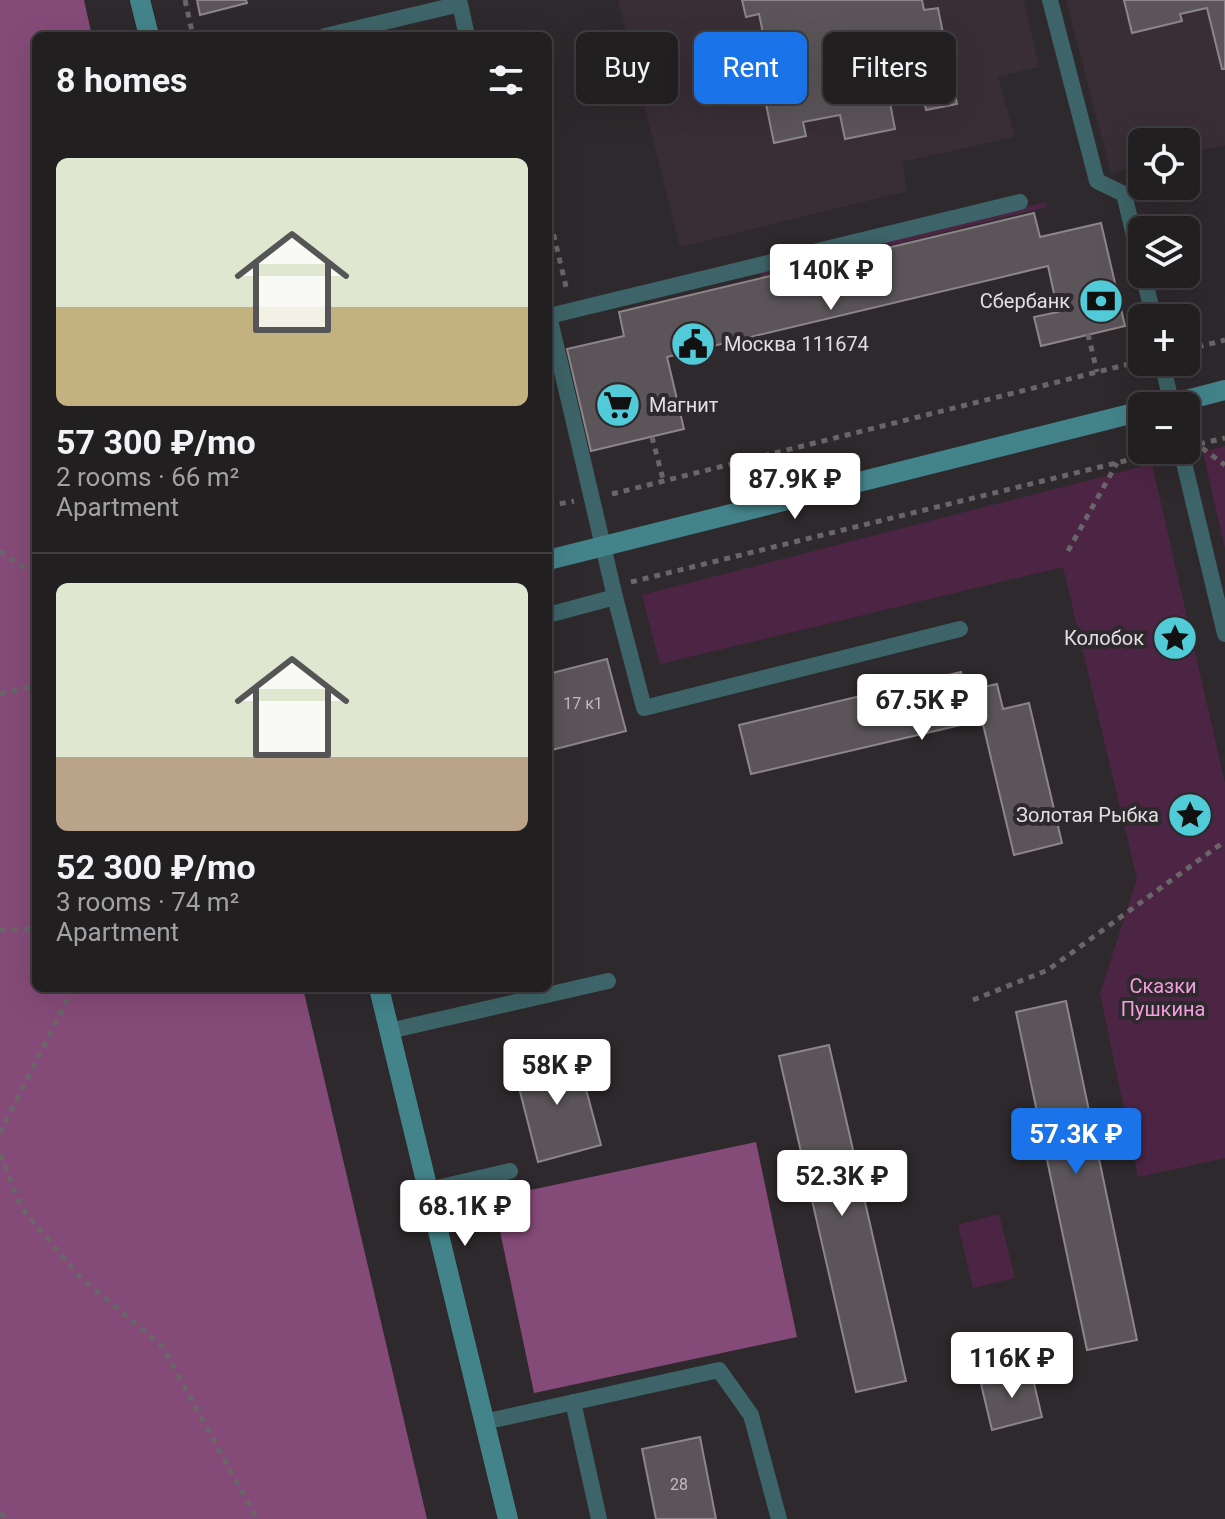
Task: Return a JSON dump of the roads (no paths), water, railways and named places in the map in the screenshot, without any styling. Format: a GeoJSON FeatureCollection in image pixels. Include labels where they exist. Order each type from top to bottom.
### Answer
{"type":"FeatureCollection","features":[{"type":"Feature","properties":{"kind":"street"},"geometry":{"type":"LineString","coordinates":[[140,0],[148,32]]}},
{"type":"Feature","properties":{"kind":"street"},"geometry":{"type":"LineString","coordinates":[[1200,397],[1225,390]]}},
{"type":"Feature","properties":{"kind":"street"},"geometry":{"type":"LineString","coordinates":[[552,559],[1128,415]]}},
{"type":"Feature","properties":{"kind":"street"},"geometry":{"type":"LineString","coordinates":[[380,992],[508,1519]]}},
{"type":"Feature","properties":{"kind":"lane"},"geometry":{"type":"LineString","coordinates":[[1050,0],[1097,181],[1124,194],[1129,216]]}},
{"type":"Feature","properties":{"kind":"lane"},"geometry":{"type":"LineString","coordinates":[[342,32],[460,4],[466,32]]}},
{"type":"Feature","properties":{"kind":"lane"},"geometry":{"type":"LineString","coordinates":[[552,315],[1020,202]]}},
{"type":"Feature","properties":{"kind":"lane"},"geometry":{"type":"LineString","coordinates":[[552,329],[644,708],[960,629]]}},
{"type":"Feature","properties":{"kind":"lane"},"geometry":{"type":"LineString","coordinates":[[1188,464],[1225,634]]}},
{"type":"Feature","properties":{"kind":"lane"},"geometry":{"type":"LineString","coordinates":[[552,614],[614,592]]}},
{"type":"Feature","properties":{"kind":"lane"},"geometry":{"type":"LineString","coordinates":[[389,1031],[608,981]]}},
{"type":"Feature","properties":{"kind":"lane"},"geometry":{"type":"LineString","coordinates":[[428,1190],[510,1171]]}},
{"type":"Feature","properties":{"kind":"lane"},"geometry":{"type":"LineString","coordinates":[[484,1422],[719,1370],[751,1415],[779,1519]]}},
{"type":"Feature","properties":{"kind":"lane"},"geometry":{"type":"LineString","coordinates":[[573,1402],[599,1519]]}},
{"type":"Feature","properties":{"kind":"place","name":"Сбербанк"},"geometry":{"type":"Point","coordinates":[1101,301]}},
{"type":"Feature","properties":{"kind":"place","name":"Москва 111674"},"geometry":{"type":"Point","coordinates":[693,344]}},
{"type":"Feature","properties":{"kind":"place","name":"Магнит"},"geometry":{"type":"Point","coordinates":[618,405]}},
{"type":"Feature","properties":{"kind":"place","name":"Колобок"},"geometry":{"type":"Point","coordinates":[1175,638]}},
{"type":"Feature","properties":{"kind":"place","name":"Золотая Рыбка"},"geometry":{"type":"Point","coordinates":[1190,815]}},
{"type":"Feature","properties":{"kind":"park label","name":"Сказки Пушкина"},"geometry":{"type":"Point","coordinates":[1163,998]}}]}
